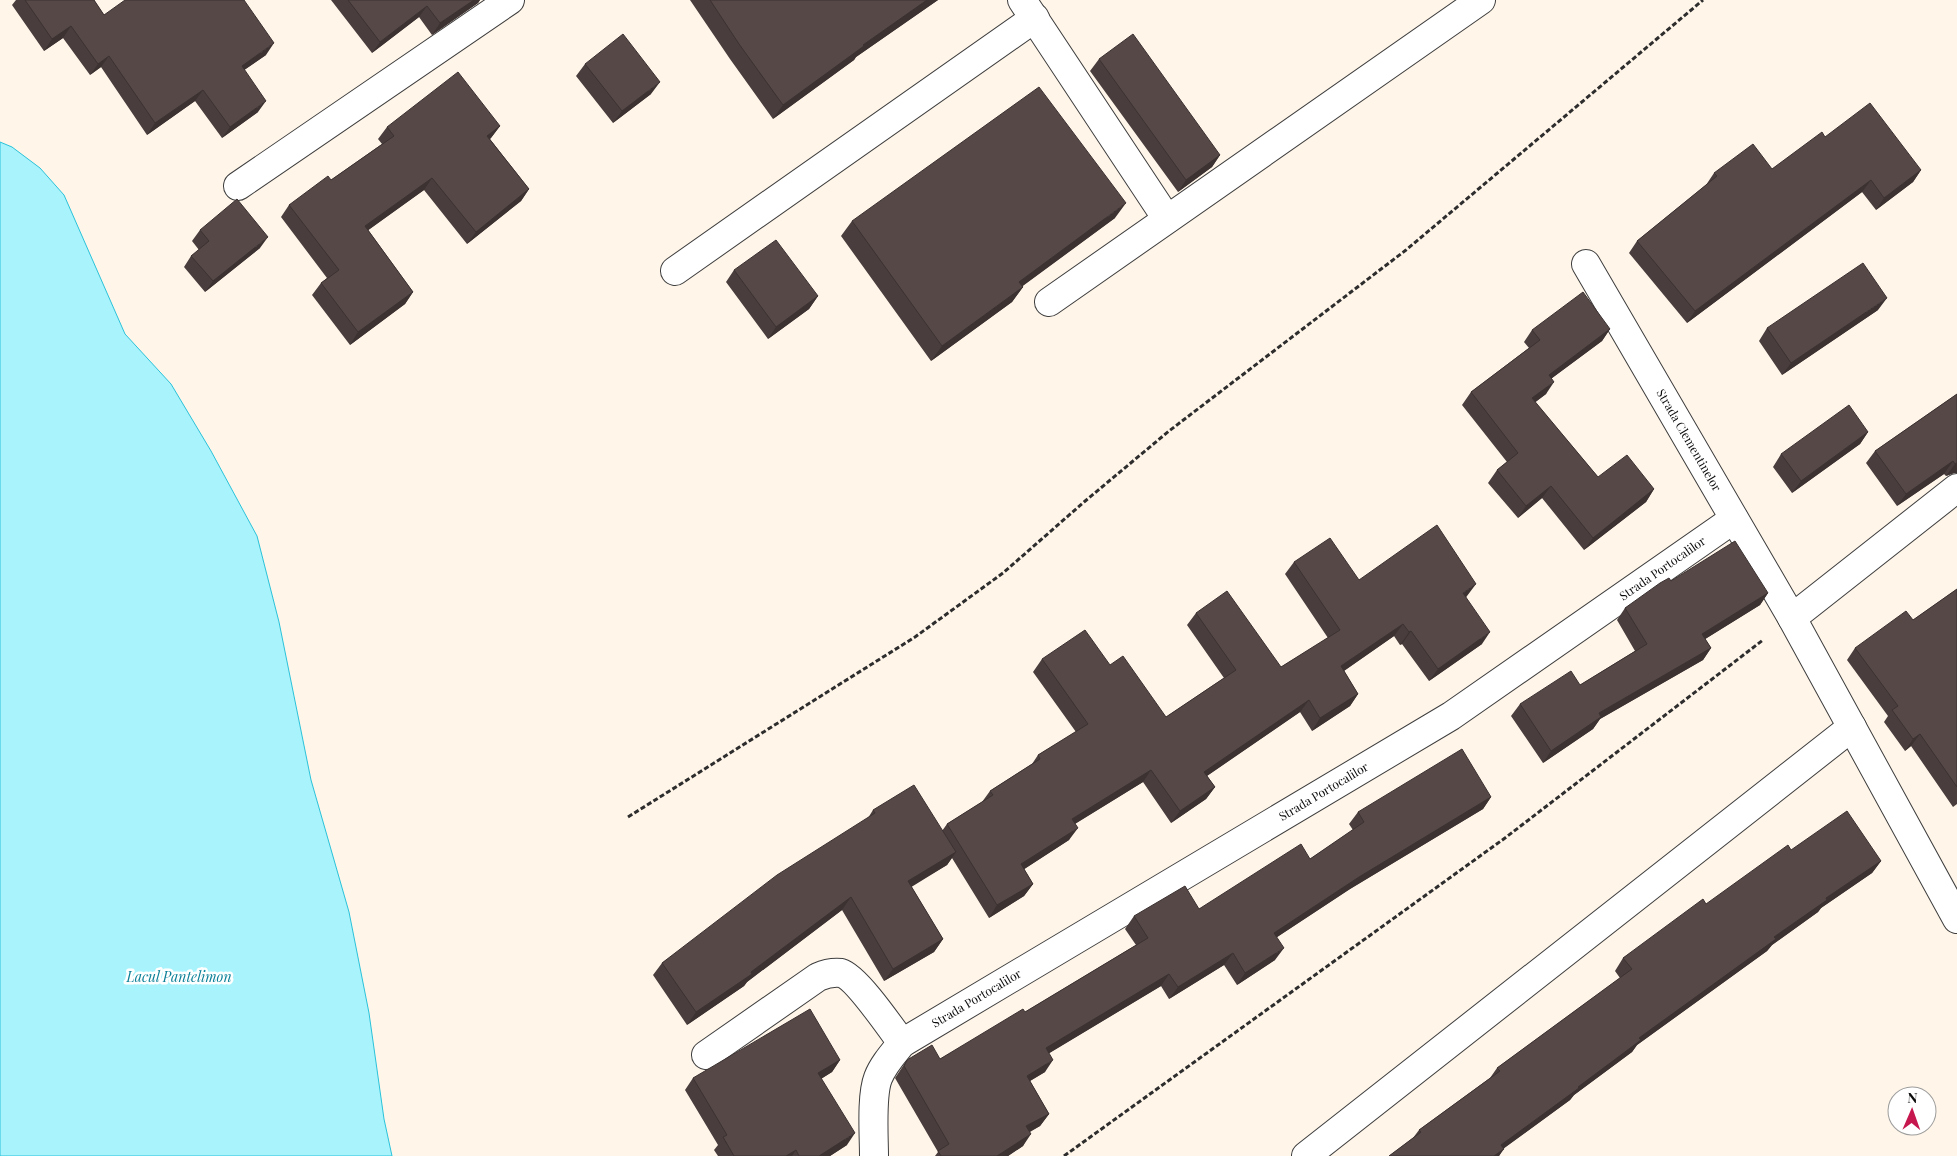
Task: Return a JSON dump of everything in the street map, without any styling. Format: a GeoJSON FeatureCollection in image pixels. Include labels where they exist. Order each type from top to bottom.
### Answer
{"type":"FeatureCollection","features":[{"type":"Feature","properties":{"kind":"street"},"geometry":{"type":"LineString","coordinates":[[238,186],[510,0]]}},
{"type":"Feature","properties":{"kind":"street"},"geometry":{"type":"LineString","coordinates":[[1049,302],[1481,0]]}},
{"type":"Feature","properties":{"kind":"street"},"geometry":{"type":"LineString","coordinates":[[675,271],[1029,9],[1167,218]]}},
{"type":"Feature","properties":{"kind":"street","name":"Strada Clementinelor"},"geometry":{"type":"LineString","coordinates":[[1586,264],[1792,618]]}},
{"type":"Feature","properties":{"kind":"street"},"geometry":{"type":"LineString","coordinates":[[1957,488],[1792,618],[1957,919]]}},
{"type":"Feature","properties":{"kind":"street","name":"Strada Portocalilor"},"geometry":{"type":"LineString","coordinates":[[874,1156],[874,1095],[877,1080],[887,1062],[902,1043],[1451,716],[1734,519]]}},
{"type":"Feature","properties":{"kind":"street"},"geometry":{"type":"LineString","coordinates":[[1306,1156],[1852,727]]}},
{"type":"Feature","properties":{"kind":"street"},"geometry":{"type":"LineString","coordinates":[[706,1055],[818,977],[828,973],[842,973],[854,981],[902,1043]]}},
{"type":"Feature","properties":{"kind":"path"},"geometry":{"type":"LineString","coordinates":[[628,817],[915,637],[1003,573],[1084,502],[1170,431],[1406,250],[1703,0]]}},
{"type":"Feature","properties":{"kind":"path"},"geometry":{"type":"LineString","coordinates":[[1064,1156],[1504,838],[1792,618]]}},
{"type":"Feature","properties":{"kind":"water","name":"Lacul Pantelimon"},"geometry":{"type":"Polygon","coordinates":[[[0,142],[12,147],[40,168],[64,195],[125,334],[171,384],[211,451],[257,536],[279,622],[311,780],[349,912],[369,1013],[384,1119],[392,1156],[0,1156],[0,142]]]}},
{"type":"Feature","properties":{"kind":"building"},"geometry":{"type":"Polygon","coordinates":[[[25,0],[94,0],[104,15],[125,0],[244,0],[274,43],[242,66],[266,101],[230,127],[203,90],[155,123],[109,56],[98,64],[71,26],[52,39],[25,0]]]}},
{"type":"Feature","properties":{"kind":"building"},"geometry":{"type":"Polygon","coordinates":[[[348,0],[474,0],[440,23],[427,6],[380,42],[348,0]]]}},
{"type":"Feature","properties":{"kind":"building"},"geometry":{"type":"Polygon","coordinates":[[[710,0],[927,0],[783,105],[710,0]]]}},
{"type":"Feature","properties":{"kind":"building"},"geometry":{"type":"Polygon","coordinates":[[[623,34],[660,82],[622,111],[585,64],[623,34]]]}},
{"type":"Feature","properties":{"kind":"building"},"geometry":{"type":"Polygon","coordinates":[[[1133,34],[1220,155],[1186,180],[1099,59],[1133,34]]]}},
{"type":"Feature","properties":{"kind":"building"},"geometry":{"type":"Polygon","coordinates":[[[458,72],[500,126],[487,136],[529,189],[476,232],[432,178],[365,226],[413,292],[358,332],[321,283],[339,270],[289,205],[328,176],[331,180],[394,136],[387,127],[458,72]]]}},
{"type":"Feature","properties":{"kind":"building"},"geometry":{"type":"Polygon","coordinates":[[[1039,87],[1126,203],[1019,282],[1023,287],[942,346],[852,221],[1039,87]]]}},
{"type":"Feature","properties":{"kind":"building"},"geometry":{"type":"Polygon","coordinates":[[[1870,103],[1921,170],[1884,198],[1871,180],[1695,311],[1637,241],[1717,176],[1714,173],[1753,144],[1772,169],[1822,132],[1825,137],[1870,103]]]}},
{"type":"Feature","properties":{"kind":"building"},"geometry":{"type":"Polygon","coordinates":[[[237,199],[268,237],[213,281],[191,256],[209,241],[200,230],[237,199]]]}},
{"type":"Feature","properties":{"kind":"building"},"geometry":{"type":"Polygon","coordinates":[[[776,240],[818,296],[776,327],[734,270],[776,240]]]}},
{"type":"Feature","properties":{"kind":"building"},"geometry":{"type":"Polygon","coordinates":[[[1863,263],[1887,298],[1791,363],[1767,328],[1863,263]]]}},
{"type":"Feature","properties":{"kind":"building"},"geometry":{"type":"Polygon","coordinates":[[[1583,292],[1610,329],[1549,375],[1554,382],[1532,398],[1598,477],[1627,455],[1654,489],[1593,538],[1551,486],[1526,506],[1497,470],[1518,453],[1471,392],[1540,340],[1532,330],[1583,292]]]}},
{"type":"Feature","properties":{"kind":"building"},"geometry":{"type":"Polygon","coordinates":[[[1957,394],[1957,463],[1955,464],[1953,461],[1906,494],[1875,451],[1957,394]]]}},
{"type":"Feature","properties":{"kind":"building"},"geometry":{"type":"Polygon","coordinates":[[[1849,405],[1868,432],[1801,481],[1781,454],[1849,405]]]}},
{"type":"Feature","properties":{"kind":"building"},"geometry":{"type":"Polygon","coordinates":[[[1437,525],[1476,584],[1463,593],[1490,632],[1438,669],[1411,631],[1409,632],[1403,624],[1341,666],[1358,694],[1320,718],[1309,700],[1204,772],[1215,787],[1180,811],[1151,770],[1072,819],[1078,828],[1021,864],[1033,884],[997,905],[947,824],[993,795],[990,791],[1040,759],[1038,755],[1088,724],[1042,659],[1085,630],[1110,665],[1123,656],[1166,717],[1236,670],[1196,613],[1227,591],[1281,667],[1340,630],[1294,562],[1330,538],[1359,580],[1437,525]]]}},
{"type":"Feature","properties":{"kind":"building"},"geometry":{"type":"Polygon","coordinates":[[[1735,541],[1768,593],[1702,634],[1711,648],[1599,713],[1601,717],[1551,751],[1520,704],[1571,671],[1580,685],[1647,644],[1625,608],[1660,583],[1669,578],[1671,581],[1735,541]]]}},
{"type":"Feature","properties":{"kind":"building"},"geometry":{"type":"Polygon","coordinates":[[[1957,589],[1957,787],[1920,734],[1913,739],[1892,710],[1898,706],[1855,648],[1906,611],[1913,620],[1957,589]]]}},
{"type":"Feature","properties":{"kind":"building"},"geometry":{"type":"Polygon","coordinates":[[[1462,749],[1491,797],[1359,877],[1274,933],[1284,948],[1245,973],[1233,953],[1178,987],[1169,974],[1046,1048],[1053,1060],[1027,1076],[1049,1114],[1026,1126],[1031,1134],[997,1156],[941,1156],[938,1151],[949,1144],[904,1066],[907,1060],[932,1045],[940,1059],[1023,1009],[1025,1012],[1148,938],[1134,916],[1185,886],[1199,909],[1301,844],[1310,859],[1364,822],[1358,812],[1462,749]]]}},
{"type":"Feature","properties":{"kind":"building"},"geometry":{"type":"Polygon","coordinates":[[[914,785],[956,852],[908,881],[943,939],[893,969],[851,897],[751,972],[752,974],[696,1012],[662,963],[777,875],[875,813],[873,810],[914,785]]]}},
{"type":"Feature","properties":{"kind":"building"},"geometry":{"type":"Polygon","coordinates":[[[1847,811],[1881,861],[1826,898],[1827,900],[1774,937],[1776,939],[1639,1038],[1641,1040],[1501,1145],[1504,1149],[1494,1156],[1389,1156],[1421,1132],[1419,1130],[1500,1071],[1497,1068],[1632,969],[1623,958],[1703,899],[1706,904],[1788,845],[1791,850],[1847,811]]]}},
{"type":"Feature","properties":{"kind":"building"},"geometry":{"type":"Polygon","coordinates":[[[810,1009],[840,1060],[818,1073],[855,1133],[819,1156],[799,1156],[796,1150],[786,1156],[734,1156],[723,1137],[727,1135],[693,1078],[810,1009]]]}}]}
